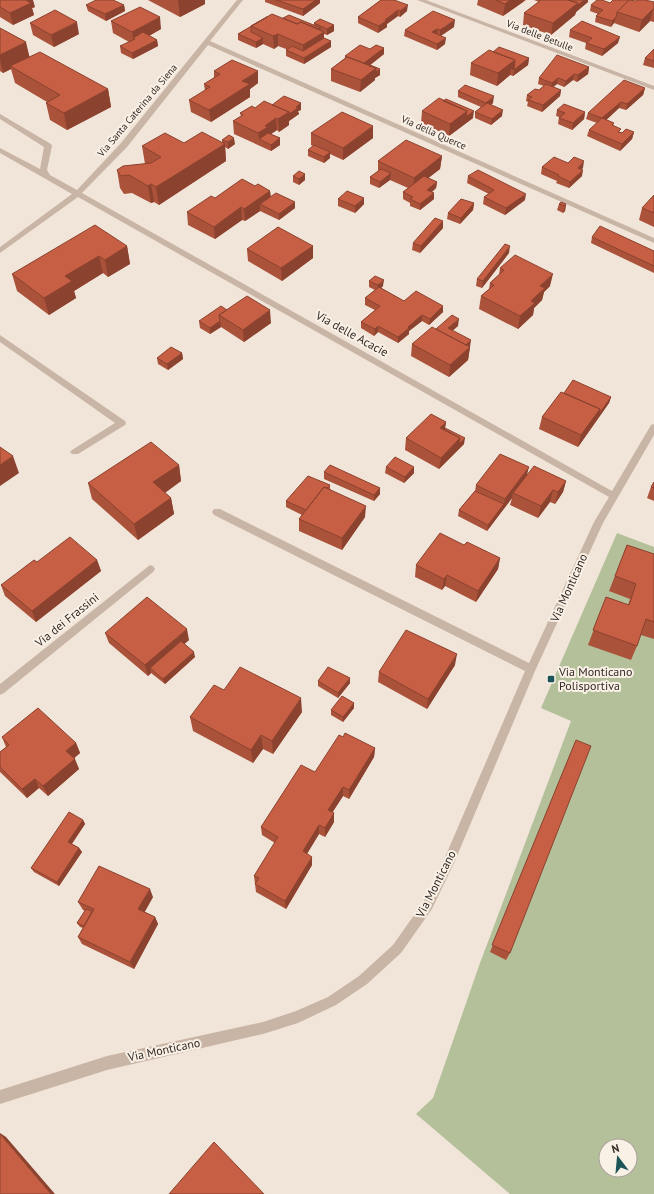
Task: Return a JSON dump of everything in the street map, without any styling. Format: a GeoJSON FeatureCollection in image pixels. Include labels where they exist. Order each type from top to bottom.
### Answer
{"type":"FeatureCollection","features":[{"type":"Feature","properties":{"kind":"street","name":"Via Santa Caterina da Siena"},"geometry":{"type":"LineString","coordinates":[[0,251],[77,194],[124,145],[240,0]]}},
{"type":"Feature","properties":{"kind":"street","name":"Via delle Betulle"},"geometry":{"type":"LineString","coordinates":[[420,0],[654,88]]}},
{"type":"Feature","properties":{"kind":"street","name":"Via della Querce"},"geometry":{"type":"LineString","coordinates":[[206,42],[654,241]]}},
{"type":"Feature","properties":{"kind":"street"},"geometry":{"type":"LineString","coordinates":[[0,116],[48,146],[43,170],[46,175]]}},
{"type":"Feature","properties":{"kind":"street","name":"Via delle Acacie"},"geometry":{"type":"LineString","coordinates":[[0,150],[614,496]]}},
{"type":"Feature","properties":{"kind":"street"},"geometry":{"type":"LineString","coordinates":[[0,338],[122,423],[76,452]]}},
{"type":"Feature","properties":{"kind":"street","name":"Via Monticano"},"geometry":{"type":"LineString","coordinates":[[0,1097],[107,1063],[263,1028],[298,1017],[332,1001],[363,980],[397,949],[428,905],[450,859],[531,669],[599,522],[654,427]]}},
{"type":"Feature","properties":{"kind":"street"},"geometry":{"type":"LineString","coordinates":[[217,512],[531,669]]}},
{"type":"Feature","properties":{"kind":"street","name":"Via dei Frassini"},"geometry":{"type":"LineString","coordinates":[[0,690],[150,569]]}},
{"type":"Feature","properties":{"kind":"green space"},"geometry":{"type":"Polygon","coordinates":[[[617,533],[654,547],[654,1194],[510,1194],[416,1114],[433,1098],[480,963],[571,721],[541,708],[617,533]]]}},
{"type":"Feature","properties":{"kind":"building"},"geometry":{"type":"Polygon","coordinates":[[[0,0],[26,0],[31,3],[10,13],[0,7],[0,0]]]}},
{"type":"Feature","properties":{"kind":"building"},"geometry":{"type":"Polygon","coordinates":[[[96,0],[113,0],[124,5],[105,14],[86,5],[96,0]]]}},
{"type":"Feature","properties":{"kind":"building"},"geometry":{"type":"Polygon","coordinates":[[[276,0],[316,0],[303,9],[276,0]]]}},
{"type":"Feature","properties":{"kind":"building"},"geometry":{"type":"Polygon","coordinates":[[[381,0],[394,0],[408,5],[400,11],[398,10],[379,26],[358,17],[381,0]]]}},
{"type":"Feature","properties":{"kind":"building"},"geometry":{"type":"Polygon","coordinates":[[[496,0],[510,0],[505,4],[496,0]]]}},
{"type":"Feature","properties":{"kind":"building"},"geometry":{"type":"Polygon","coordinates":[[[541,0],[568,0],[578,3],[553,23],[524,13],[541,0]]]}},
{"type":"Feature","properties":{"kind":"building"},"geometry":{"type":"Polygon","coordinates":[[[568,0],[584,0],[577,6],[578,3],[568,0]]]}},
{"type":"Feature","properties":{"kind":"building"},"geometry":{"type":"Polygon","coordinates":[[[597,0],[610,3],[613,0],[629,0],[617,12],[616,17],[612,21],[596,16],[603,10],[591,5],[597,0]]]}},
{"type":"Feature","properties":{"kind":"building"},"geometry":{"type":"Polygon","coordinates":[[[629,0],[645,0],[654,2],[654,9],[642,20],[617,12],[629,0]]]}},
{"type":"Feature","properties":{"kind":"building"},"geometry":{"type":"Polygon","coordinates":[[[140,7],[160,17],[132,32],[111,21],[140,7]]]}},
{"type":"Feature","properties":{"kind":"building"},"geometry":{"type":"Polygon","coordinates":[[[55,10],[77,22],[51,35],[30,23],[55,10]]]}},
{"type":"Feature","properties":{"kind":"building"},"geometry":{"type":"Polygon","coordinates":[[[433,11],[455,20],[440,30],[437,29],[432,32],[446,38],[437,44],[405,30],[433,11]]]}},
{"type":"Feature","properties":{"kind":"building"},"geometry":{"type":"Polygon","coordinates":[[[272,14],[297,24],[301,22],[324,32],[303,45],[278,34],[273,36],[251,26],[272,14]]]}},
{"type":"Feature","properties":{"kind":"building"},"geometry":{"type":"Polygon","coordinates":[[[289,15],[321,28],[319,29],[301,22],[297,24],[283,18],[289,15]]]}},
{"type":"Feature","properties":{"kind":"building"},"geometry":{"type":"Polygon","coordinates":[[[320,19],[334,25],[327,29],[314,23],[320,19]]]}},
{"type":"Feature","properties":{"kind":"building"},"geometry":{"type":"Polygon","coordinates":[[[582,21],[620,37],[604,49],[586,43],[592,38],[570,30],[582,21]]]}},
{"type":"Feature","properties":{"kind":"building"},"geometry":{"type":"Polygon","coordinates":[[[251,26],[251,32],[263,38],[256,42],[238,34],[251,26]]]}},
{"type":"Feature","properties":{"kind":"building"},"geometry":{"type":"Polygon","coordinates":[[[0,28],[26,42],[0,55],[0,28]]]}},
{"type":"Feature","properties":{"kind":"building"},"geometry":{"type":"Polygon","coordinates":[[[143,32],[157,40],[132,53],[120,46],[135,39],[133,38],[143,32]]]}},
{"type":"Feature","properties":{"kind":"building"},"geometry":{"type":"Polygon","coordinates":[[[324,38],[331,41],[304,58],[286,50],[292,46],[303,51],[324,38]]]}},
{"type":"Feature","properties":{"kind":"building"},"geometry":{"type":"Polygon","coordinates":[[[360,45],[370,49],[376,45],[384,48],[364,63],[345,56],[360,45]]]}},
{"type":"Feature","properties":{"kind":"building"},"geometry":{"type":"Polygon","coordinates":[[[499,47],[529,58],[514,70],[515,60],[493,52],[499,47]]]}},
{"type":"Feature","properties":{"kind":"building"},"geometry":{"type":"Polygon","coordinates":[[[654,49],[654,61],[645,58],[654,49]]]}},
{"type":"Feature","properties":{"kind":"building"},"geometry":{"type":"Polygon","coordinates":[[[489,50],[515,60],[498,73],[471,63],[489,50]]]}},
{"type":"Feature","properties":{"kind":"building"},"geometry":{"type":"Polygon","coordinates":[[[40,52],[108,89],[64,113],[46,103],[60,95],[10,66],[40,52]]]}},
{"type":"Feature","properties":{"kind":"building"},"geometry":{"type":"Polygon","coordinates":[[[557,55],[589,67],[578,75],[574,74],[566,81],[558,78],[552,83],[539,78],[557,55]]]}},
{"type":"Feature","properties":{"kind":"building"},"geometry":{"type":"Polygon","coordinates":[[[347,57],[376,68],[361,80],[331,69],[347,57]]]}},
{"type":"Feature","properties":{"kind":"building"},"geometry":{"type":"Polygon","coordinates":[[[232,60],[258,71],[242,81],[250,84],[209,110],[189,100],[210,87],[204,84],[220,74],[214,71],[232,60]]]}},
{"type":"Feature","properties":{"kind":"building"},"geometry":{"type":"Polygon","coordinates":[[[370,65],[380,69],[376,72],[376,68],[369,66],[370,65]]]}},
{"type":"Feature","properties":{"kind":"building"},"geometry":{"type":"Polygon","coordinates":[[[624,80],[645,88],[627,104],[621,102],[602,118],[588,113],[624,80]]]}},
{"type":"Feature","properties":{"kind":"building"},"geometry":{"type":"Polygon","coordinates":[[[546,84],[561,90],[543,105],[528,100],[532,97],[527,95],[535,89],[539,90],[546,84]]]}},
{"type":"Feature","properties":{"kind":"building"},"geometry":{"type":"Polygon","coordinates":[[[465,85],[494,96],[486,103],[458,91],[465,85]]]}},
{"type":"Feature","properties":{"kind":"building"},"geometry":{"type":"Polygon","coordinates":[[[284,96],[301,103],[296,107],[298,108],[289,114],[289,112],[272,105],[284,96]]]}},
{"type":"Feature","properties":{"kind":"building"},"geometry":{"type":"Polygon","coordinates":[[[439,98],[467,111],[450,124],[422,111],[439,98]]]}},
{"type":"Feature","properties":{"kind":"building"},"geometry":{"type":"Polygon","coordinates":[[[446,99],[474,111],[466,117],[467,111],[443,101],[446,99]]]}},
{"type":"Feature","properties":{"kind":"building"},"geometry":{"type":"Polygon","coordinates":[[[264,101],[289,112],[278,119],[276,118],[265,126],[268,127],[258,133],[233,121],[243,115],[240,113],[252,106],[255,108],[264,101]]]}},
{"type":"Feature","properties":{"kind":"building"},"geometry":{"type":"Polygon","coordinates":[[[487,103],[503,110],[492,119],[475,112],[487,103]]]}},
{"type":"Feature","properties":{"kind":"building"},"geometry":{"type":"Polygon","coordinates":[[[564,104],[585,112],[573,123],[559,118],[565,113],[557,110],[564,104]]]}},
{"type":"Feature","properties":{"kind":"building"},"geometry":{"type":"Polygon","coordinates":[[[342,112],[373,126],[343,148],[311,133],[342,112]]]}},
{"type":"Feature","properties":{"kind":"building"},"geometry":{"type":"Polygon","coordinates":[[[602,118],[614,123],[612,125],[621,129],[618,132],[622,133],[626,129],[634,132],[622,144],[589,130],[602,118]]]}},
{"type":"Feature","properties":{"kind":"building"},"geometry":{"type":"Polygon","coordinates":[[[202,132],[225,144],[156,187],[151,184],[148,186],[129,175],[121,176],[117,170],[123,166],[151,163],[161,157],[142,146],[165,133],[184,143],[202,132]]]}},
{"type":"Feature","properties":{"kind":"building"},"geometry":{"type":"Polygon","coordinates":[[[268,133],[280,138],[271,145],[259,139],[268,133]]]}},
{"type":"Feature","properties":{"kind":"building"},"geometry":{"type":"Polygon","coordinates":[[[229,135],[234,138],[228,142],[222,140],[229,135]]]}},
{"type":"Feature","properties":{"kind":"building"},"geometry":{"type":"Polygon","coordinates":[[[406,140],[442,156],[414,178],[378,161],[406,140]]]}},
{"type":"Feature","properties":{"kind":"building"},"geometry":{"type":"Polygon","coordinates":[[[314,145],[330,152],[324,157],[308,150],[314,145]]]}},
{"type":"Feature","properties":{"kind":"building"},"geometry":{"type":"Polygon","coordinates":[[[554,157],[568,163],[574,157],[584,161],[578,168],[583,170],[570,182],[542,167],[554,157]]]}},
{"type":"Feature","properties":{"kind":"building"},"geometry":{"type":"Polygon","coordinates":[[[381,169],[391,173],[380,182],[370,177],[381,169]]]}},
{"type":"Feature","properties":{"kind":"building"},"geometry":{"type":"Polygon","coordinates":[[[478,170],[526,194],[506,208],[484,197],[494,190],[468,176],[478,170]]]}},
{"type":"Feature","properties":{"kind":"building"},"geometry":{"type":"Polygon","coordinates":[[[299,171],[305,174],[299,179],[293,176],[299,171]]]}},
{"type":"Feature","properties":{"kind":"building"},"geometry":{"type":"Polygon","coordinates":[[[424,176],[437,182],[427,190],[434,193],[420,204],[410,199],[413,197],[403,192],[424,176]]]}},
{"type":"Feature","properties":{"kind":"building"},"geometry":{"type":"Polygon","coordinates":[[[242,179],[255,186],[258,184],[270,191],[244,209],[241,207],[214,227],[187,212],[211,196],[215,198],[242,179]]]}},
{"type":"Feature","properties":{"kind":"building"},"geometry":{"type":"Polygon","coordinates":[[[347,191],[364,198],[355,206],[338,199],[347,191]]]}},
{"type":"Feature","properties":{"kind":"building"},"geometry":{"type":"Polygon","coordinates":[[[276,193],[295,202],[279,214],[260,204],[276,193]]]}},
{"type":"Feature","properties":{"kind":"building"},"geometry":{"type":"Polygon","coordinates":[[[654,195],[654,213],[642,208],[654,195]]]}},
{"type":"Feature","properties":{"kind":"building"},"geometry":{"type":"Polygon","coordinates":[[[461,199],[474,203],[461,218],[448,213],[461,199]]]}},
{"type":"Feature","properties":{"kind":"building"},"geometry":{"type":"Polygon","coordinates":[[[561,202],[566,204],[565,206],[559,204],[561,202]]]}},
{"type":"Feature","properties":{"kind":"building"},"geometry":{"type":"Polygon","coordinates":[[[435,218],[443,221],[421,246],[413,243],[435,218]]]}},
{"type":"Feature","properties":{"kind":"building"},"geometry":{"type":"Polygon","coordinates":[[[95,225],[127,246],[105,260],[99,256],[65,276],[72,281],[44,298],[12,274],[95,225]]]}},
{"type":"Feature","properties":{"kind":"building"},"geometry":{"type":"Polygon","coordinates":[[[600,226],[654,251],[654,266],[592,237],[600,226]]]}},
{"type":"Feature","properties":{"kind":"building"},"geometry":{"type":"Polygon","coordinates":[[[278,227],[313,246],[281,268],[247,249],[278,227]]]}},
{"type":"Feature","properties":{"kind":"building"},"geometry":{"type":"Polygon","coordinates":[[[505,244],[510,246],[483,281],[477,279],[505,244]]]}},
{"type":"Feature","properties":{"kind":"building"},"geometry":{"type":"Polygon","coordinates":[[[515,255],[553,274],[540,286],[545,288],[531,301],[535,303],[520,316],[481,296],[494,285],[490,283],[504,270],[500,268],[515,255]]]}},
{"type":"Feature","properties":{"kind":"building"},"geometry":{"type":"Polygon","coordinates":[[[375,276],[384,280],[378,285],[369,281],[375,276]]]}},
{"type":"Feature","properties":{"kind":"building"},"geometry":{"type":"Polygon","coordinates":[[[379,287],[404,301],[416,291],[443,306],[430,319],[422,315],[398,337],[378,326],[375,329],[361,322],[380,306],[365,298],[379,287]]]}},
{"type":"Feature","properties":{"kind":"building"},"geometry":{"type":"Polygon","coordinates":[[[247,296],[270,310],[243,330],[219,315],[247,296]]]}},
{"type":"Feature","properties":{"kind":"building"},"geometry":{"type":"Polygon","coordinates":[[[221,306],[227,310],[219,315],[220,321],[210,328],[199,321],[221,306]]]}},
{"type":"Feature","properties":{"kind":"building"},"geometry":{"type":"Polygon","coordinates":[[[452,315],[459,319],[448,328],[471,340],[466,345],[436,329],[452,315]]]}},
{"type":"Feature","properties":{"kind":"building"},"geometry":{"type":"Polygon","coordinates":[[[432,327],[470,347],[450,365],[412,344],[432,327]]]}},
{"type":"Feature","properties":{"kind":"building"},"geometry":{"type":"Polygon","coordinates":[[[171,347],[182,353],[167,364],[157,358],[171,347]]]}},
{"type":"Feature","properties":{"kind":"building"},"geometry":{"type":"Polygon","coordinates":[[[573,380],[611,397],[599,414],[600,409],[564,393],[573,380]]]}},
{"type":"Feature","properties":{"kind":"building"},"geometry":{"type":"Polygon","coordinates":[[[561,392],[600,409],[581,435],[542,417],[561,392]]]}},
{"type":"Feature","properties":{"kind":"building"},"geometry":{"type":"Polygon","coordinates":[[[431,414],[446,422],[440,428],[460,438],[441,458],[406,438],[431,414]]]}},
{"type":"Feature","properties":{"kind":"building"},"geometry":{"type":"Polygon","coordinates":[[[445,428],[465,438],[459,444],[460,438],[444,429],[445,428]]]}},
{"type":"Feature","properties":{"kind":"building"},"geometry":{"type":"Polygon","coordinates":[[[151,442],[179,465],[153,482],[171,498],[134,524],[88,483],[151,442]]]}},
{"type":"Feature","properties":{"kind":"building"},"geometry":{"type":"Polygon","coordinates":[[[0,447],[13,456],[0,465],[0,447]]]}},
{"type":"Feature","properties":{"kind":"building"},"geometry":{"type":"Polygon","coordinates":[[[500,454],[529,467],[505,499],[476,485],[500,454]]]}},
{"type":"Feature","properties":{"kind":"building"},"geometry":{"type":"Polygon","coordinates":[[[395,457],[414,467],[405,477],[386,467],[395,457]]]}},
{"type":"Feature","properties":{"kind":"building"},"geometry":{"type":"Polygon","coordinates":[[[330,465],[380,488],[374,495],[324,472],[330,465]]]}},
{"type":"Feature","properties":{"kind":"building"},"geometry":{"type":"Polygon","coordinates":[[[534,466],[566,481],[558,492],[553,490],[541,506],[513,493],[534,466]]]}},
{"type":"Feature","properties":{"kind":"building"},"geometry":{"type":"Polygon","coordinates":[[[308,476],[330,485],[327,488],[324,487],[306,510],[286,501],[308,476]]]}},
{"type":"Feature","properties":{"kind":"building"},"geometry":{"type":"Polygon","coordinates":[[[324,487],[366,506],[342,538],[299,519],[324,487]]]}},
{"type":"Feature","properties":{"kind":"building"},"geometry":{"type":"Polygon","coordinates":[[[475,491],[504,504],[488,525],[459,510],[475,491]]]}},
{"type":"Feature","properties":{"kind":"building"},"geometry":{"type":"Polygon","coordinates":[[[440,533],[464,545],[467,542],[500,558],[478,591],[447,575],[444,579],[416,565],[440,533]]]}},
{"type":"Feature","properties":{"kind":"building"},"geometry":{"type":"Polygon","coordinates":[[[70,537],[97,560],[32,611],[1,585],[34,560],[37,562],[70,537]]]}},
{"type":"Feature","properties":{"kind":"building"},"geometry":{"type":"Polygon","coordinates":[[[627,545],[654,554],[654,622],[646,619],[637,646],[593,630],[606,597],[629,605],[636,584],[615,576],[627,545]]]}},
{"type":"Feature","properties":{"kind":"building"},"geometry":{"type":"Polygon","coordinates":[[[147,597],[187,629],[145,665],[105,633],[147,597]]]}},
{"type":"Feature","properties":{"kind":"building"},"geometry":{"type":"Polygon","coordinates":[[[406,630],[457,654],[428,699],[379,672],[406,630]]]}},
{"type":"Feature","properties":{"kind":"building"},"geometry":{"type":"Polygon","coordinates":[[[181,641],[194,652],[163,679],[150,668],[181,641]]]}},
{"type":"Feature","properties":{"kind":"building"},"geometry":{"type":"Polygon","coordinates":[[[240,667],[301,698],[272,741],[261,735],[251,750],[190,717],[214,685],[224,690],[240,667]]]}},
{"type":"Feature","properties":{"kind":"building"},"geometry":{"type":"Polygon","coordinates":[[[328,667],[350,678],[338,693],[318,681],[328,667]]]}},
{"type":"Feature","properties":{"kind":"building"},"geometry":{"type":"Polygon","coordinates":[[[342,696],[354,703],[343,717],[331,710],[342,696]]]}},
{"type":"Feature","properties":{"kind":"building"},"geometry":{"type":"Polygon","coordinates":[[[38,708],[76,743],[66,751],[75,759],[43,786],[35,779],[22,789],[0,767],[0,752],[9,745],[2,737],[38,708]]]}},
{"type":"Feature","properties":{"kind":"building"},"geometry":{"type":"Polygon","coordinates":[[[345,733],[375,748],[349,790],[343,787],[328,810],[334,813],[325,828],[319,825],[303,851],[312,857],[285,901],[255,884],[259,878],[254,876],[278,837],[261,827],[301,765],[315,772],[339,735],[343,737],[345,733]]]}},
{"type":"Feature","properties":{"kind":"building"},"geometry":{"type":"Polygon","coordinates":[[[576,740],[591,746],[510,953],[492,945],[576,740]]]}},
{"type":"Feature","properties":{"kind":"building"},"geometry":{"type":"Polygon","coordinates":[[[69,812],[83,820],[68,842],[79,848],[57,882],[31,868],[69,812]]]}},
{"type":"Feature","properties":{"kind":"building"},"geometry":{"type":"Polygon","coordinates":[[[99,866],[150,889],[138,909],[155,917],[130,962],[78,937],[94,909],[78,902],[99,866]]]}},
{"type":"Feature","properties":{"kind":"building"},"geometry":{"type":"Polygon","coordinates":[[[86,909],[92,911],[84,926],[77,923],[86,909]]]}},
{"type":"Feature","properties":{"kind":"building"},"geometry":{"type":"Polygon","coordinates":[[[0,1134],[51,1194],[0,1194],[0,1134]]]}},
{"type":"Feature","properties":{"kind":"building"},"geometry":{"type":"Polygon","coordinates":[[[214,1142],[264,1194],[169,1194],[214,1142]]]}},
{"type":"Feature","properties":{"kind":"place","name":"Via Monticano Polisportiva"},"geometry":{"type":"Point","coordinates":[551,679]}}]}
